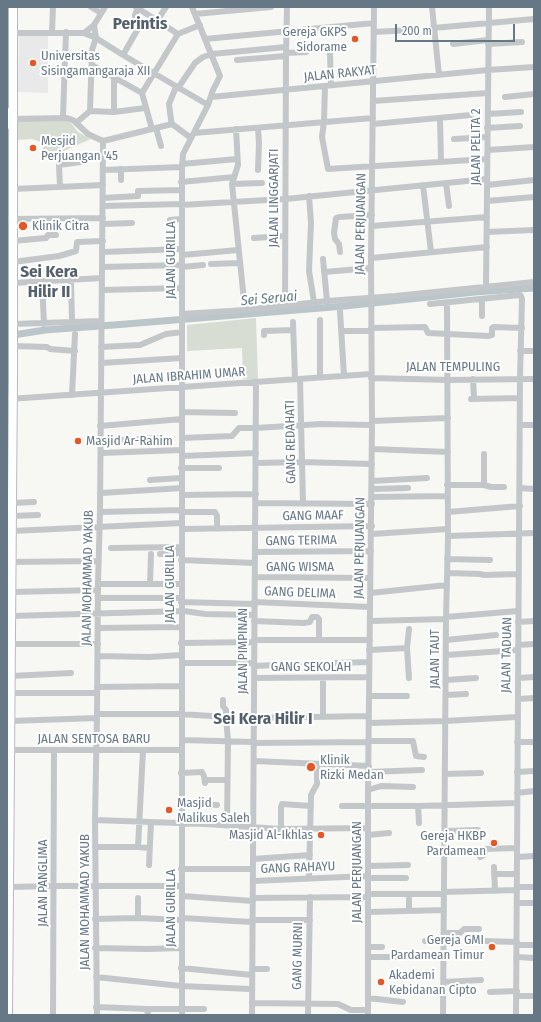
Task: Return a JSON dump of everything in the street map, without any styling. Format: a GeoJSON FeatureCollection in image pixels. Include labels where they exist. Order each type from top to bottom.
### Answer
{"type":"FeatureCollection","features":[{"type":"Feature","properties":{"kind":"main road"},"geometry":{"type":"LineString","coordinates":[[8,1015],[8,803],[9,693],[11,676],[8,617],[8,484],[12,343],[10,329],[10,34],[13,7]]}},
{"type":"Feature","properties":{"kind":"main road"},"geometry":{"type":"LineString","coordinates":[[10,118],[13,189],[10,216],[13,241],[13,282],[10,329]]}},
{"type":"Feature","properties":{"kind":"main road"},"geometry":{"type":"LineString","coordinates":[[9,514],[12,503],[10,453],[8,442],[8,414],[11,398],[8,372],[12,343]]}},
{"type":"Feature","properties":{"kind":"main road"},"geometry":{"type":"LineString","coordinates":[[7,664],[9,641]]}},
{"type":"Feature","properties":{"kind":"street"},"geometry":{"type":"LineString","coordinates":[[52,32],[53,7]]}},
{"type":"Feature","properties":{"kind":"street"},"geometry":{"type":"LineString","coordinates":[[91,7],[101,14]]}},
{"type":"Feature","properties":{"kind":"street"},"geometry":{"type":"LineString","coordinates":[[84,32],[94,25],[105,7]]}},
{"type":"Feature","properties":{"kind":"street"},"geometry":{"type":"LineString","coordinates":[[139,27],[134,18],[137,7],[178,34]]}},
{"type":"Feature","properties":{"kind":"street"},"geometry":{"type":"LineString","coordinates":[[139,27],[152,27],[158,21],[166,7]]}},
{"type":"Feature","properties":{"kind":"street"},"geometry":{"type":"LineString","coordinates":[[192,7],[220,76],[193,136]]}},
{"type":"Feature","properties":{"kind":"street"},"geometry":{"type":"LineString","coordinates":[[195,14],[271,7]]}},
{"type":"Feature","properties":{"kind":"street","name":"JALAN LINGGARJATI"},"geometry":{"type":"LineString","coordinates":[[285,305],[287,7]]}},
{"type":"Feature","properties":{"kind":"street","name":"JALAN PERJUANGAN"},"geometry":{"type":"LineString","coordinates":[[368,1013],[369,662],[372,534],[371,258],[374,7]]}},
{"type":"Feature","properties":{"kind":"street"},"geometry":{"type":"LineString","coordinates":[[432,7],[439,75]]}},
{"type":"Feature","properties":{"kind":"street","name":"JALAN PELITA 2"},"geometry":{"type":"LineString","coordinates":[[486,286],[489,7]]}},
{"type":"Feature","properties":{"kind":"street"},"geometry":{"type":"LineString","coordinates":[[433,28],[534,19]]}},
{"type":"Feature","properties":{"kind":"street"},"geometry":{"type":"LineString","coordinates":[[205,39],[287,30],[374,23]]}},
{"type":"Feature","properties":{"kind":"street"},"geometry":{"type":"LineString","coordinates":[[90,111],[92,50],[96,38],[94,25]]}},
{"type":"Feature","properties":{"kind":"street"},"geometry":{"type":"LineString","coordinates":[[161,146],[145,108],[142,93],[178,34],[200,25]]}},
{"type":"Feature","properties":{"kind":"street"},"geometry":{"type":"LineString","coordinates":[[123,55],[139,27]]}},
{"type":"Feature","properties":{"kind":"street"},"geometry":{"type":"LineString","coordinates":[[374,32],[411,30]]}},
{"type":"Feature","properties":{"kind":"street"},"geometry":{"type":"LineString","coordinates":[[63,117],[66,32]]}},
{"type":"Feature","properties":{"kind":"street"},"geometry":{"type":"LineString","coordinates":[[10,34],[84,32],[208,105]]}},
{"type":"Feature","properties":{"kind":"street"},"geometry":{"type":"LineString","coordinates":[[453,44],[522,42]]}},
{"type":"Feature","properties":{"kind":"street"},"geometry":{"type":"LineString","coordinates":[[237,60],[286,52]]}},
{"type":"Feature","properties":{"kind":"street"},"geometry":{"type":"LineString","coordinates":[[172,124],[169,107],[170,99],[195,63],[203,57],[212,54],[306,52]]}},
{"type":"Feature","properties":{"kind":"street"},"geometry":{"type":"LineString","coordinates":[[330,54],[322,137],[327,169],[487,159]]}},
{"type":"Feature","properties":{"kind":"street"},"geometry":{"type":"LineString","coordinates":[[92,65],[142,93]]}},
{"type":"Feature","properties":{"kind":"street","name":"JALAN RAKYAT"},"geometry":{"type":"LineString","coordinates":[[211,98],[488,70],[534,67]]}},
{"type":"Feature","properties":{"kind":"street"},"geometry":{"type":"LineString","coordinates":[[114,78],[114,112]]}},
{"type":"Feature","properties":{"kind":"street"},"geometry":{"type":"LineString","coordinates":[[373,101],[488,93]]}},
{"type":"Feature","properties":{"kind":"street"},"geometry":{"type":"LineString","coordinates":[[505,97],[534,94]]}},
{"type":"Feature","properties":{"kind":"street"},"geometry":{"type":"LineString","coordinates":[[76,123],[90,111],[114,112],[145,108]]}},
{"type":"Feature","properties":{"kind":"street"},"geometry":{"type":"LineString","coordinates":[[488,114],[521,112]]}},
{"type":"Feature","properties":{"kind":"street"},"geometry":{"type":"LineString","coordinates":[[10,118],[63,117],[70,119],[83,131],[103,141],[172,124],[193,136],[236,129],[324,122],[440,118],[471,115]]}},
{"type":"Feature","properties":{"kind":"street"},"geometry":{"type":"LineString","coordinates":[[440,118],[441,161]]}},
{"type":"Feature","properties":{"kind":"street"},"geometry":{"type":"LineString","coordinates":[[488,128],[520,126]]}},
{"type":"Feature","properties":{"kind":"street"},"geometry":{"type":"LineString","coordinates":[[258,128],[258,170]]}},
{"type":"Feature","properties":{"kind":"street"},"geometry":{"type":"LineString","coordinates":[[236,129],[238,168],[232,184],[245,310]]}},
{"type":"Feature","properties":{"kind":"street","name":"JALAN GURILLA"},"geometry":{"type":"LineString","coordinates":[[182,1012],[181,182],[183,154],[193,136]]}},
{"type":"Feature","properties":{"kind":"street"},"geometry":{"type":"LineString","coordinates":[[454,139],[487,137]]}},
{"type":"Feature","properties":{"kind":"street","name":"JALAN MOHAMMAD YAKUB"},"geometry":{"type":"LineString","coordinates":[[97,1015],[95,948],[95,820],[98,561],[101,453],[103,141]]}},
{"type":"Feature","properties":{"kind":"street"},"geometry":{"type":"LineString","coordinates":[[488,150],[534,147]]}},
{"type":"Feature","properties":{"kind":"street"},"geometry":{"type":"LineString","coordinates":[[103,170],[182,165],[237,159]]}},
{"type":"Feature","properties":{"kind":"street"},"geometry":{"type":"LineString","coordinates":[[60,188],[58,165],[81,162]]}},
{"type":"Feature","properties":{"kind":"street"},"geometry":{"type":"LineString","coordinates":[[121,169],[121,180]]}},
{"type":"Feature","properties":{"kind":"street"},"geometry":{"type":"LineString","coordinates":[[181,182],[234,177]]}},
{"type":"Feature","properties":{"kind":"street"},"geometry":{"type":"LineString","coordinates":[[103,206],[181,205],[285,199],[446,183],[534,180]]}},
{"type":"Feature","properties":{"kind":"street"},"geometry":{"type":"LineString","coordinates":[[232,184],[262,183]]}},
{"type":"Feature","properties":{"kind":"street"},"geometry":{"type":"LineString","coordinates":[[446,183],[449,206]]}},
{"type":"Feature","properties":{"kind":"street"},"geometry":{"type":"LineString","coordinates":[[13,189],[103,185]]}},
{"type":"Feature","properties":{"kind":"street"},"geometry":{"type":"LineString","coordinates":[[424,185],[431,252]]}},
{"type":"Feature","properties":{"kind":"street"},"geometry":{"type":"LineString","coordinates":[[103,198],[138,196],[138,191],[181,190]]}},
{"type":"Feature","properties":{"kind":"street"},"geometry":{"type":"LineString","coordinates":[[309,196],[311,223],[309,271],[314,302]]}},
{"type":"Feature","properties":{"kind":"street"},"geometry":{"type":"LineString","coordinates":[[487,201],[534,198]]}},
{"type":"Feature","properties":{"kind":"street"},"geometry":{"type":"LineString","coordinates":[[340,252],[339,244],[335,239],[334,234],[336,218],[372,215]]}},
{"type":"Feature","properties":{"kind":"street"},"geometry":{"type":"LineString","coordinates":[[10,216],[132,223]]}},
{"type":"Feature","properties":{"kind":"street"},"geometry":{"type":"LineString","coordinates":[[372,226],[487,217]]}},
{"type":"Feature","properties":{"kind":"street"},"geometry":{"type":"LineString","coordinates":[[170,220],[182,219]]}},
{"type":"Feature","properties":{"kind":"street"},"geometry":{"type":"LineString","coordinates":[[487,232],[534,230]]}},
{"type":"Feature","properties":{"kind":"street"},"geometry":{"type":"LineString","coordinates":[[13,241],[46,238],[48,235],[56,235]]}},
{"type":"Feature","properties":{"kind":"street"},"geometry":{"type":"LineString","coordinates":[[254,238],[285,236]]}},
{"type":"Feature","properties":{"kind":"street"},"geometry":{"type":"LineString","coordinates":[[13,262],[59,256],[76,251],[77,242],[103,241]]}},
{"type":"Feature","properties":{"kind":"street"},"geometry":{"type":"LineString","coordinates":[[371,258],[487,247]]}},
{"type":"Feature","properties":{"kind":"street"},"geometry":{"type":"LineString","coordinates":[[102,252],[238,250]]}},
{"type":"Feature","properties":{"kind":"street"},"geometry":{"type":"LineString","coordinates":[[323,259],[327,301]]}},
{"type":"Feature","properties":{"kind":"street"},"geometry":{"type":"LineString","coordinates":[[211,264],[240,263]]}},
{"type":"Feature","properties":{"kind":"street"},"geometry":{"type":"LineString","coordinates":[[102,267],[203,266]]}},
{"type":"Feature","properties":{"kind":"street"},"geometry":{"type":"LineString","coordinates":[[324,272],[371,268]]}},
{"type":"Feature","properties":{"kind":"street"},"geometry":{"type":"LineString","coordinates":[[13,282],[102,278]]}},
{"type":"Feature","properties":{"kind":"street"},"geometry":{"type":"LineString","coordinates":[[71,280],[72,321]]}},
{"type":"Feature","properties":{"kind":"street"},"geometry":{"type":"LineString","coordinates":[[42,281],[44,324]]}},
{"type":"Feature","properties":{"kind":"street"},"geometry":{"type":"LineString","coordinates":[[182,315],[534,282]]}},
{"type":"Feature","properties":{"kind":"street"},"geometry":{"type":"LineString","coordinates":[[102,290],[182,288]]}},
{"type":"Feature","properties":{"kind":"street","name":"JALAN TADUAN"},"geometry":{"type":"LineString","coordinates":[[482,300],[521,296],[522,299],[520,351],[516,1015]]}},
{"type":"Feature","properties":{"kind":"street"},"geometry":{"type":"LineString","coordinates":[[430,304],[482,300],[482,316]]}},
{"type":"Feature","properties":{"kind":"street","name":"JALAN TAUT"},"geometry":{"type":"LineString","coordinates":[[443,1015],[448,536],[447,303]]}},
{"type":"Feature","properties":{"kind":"street"},"geometry":{"type":"LineString","coordinates":[[340,311],[344,376]]}},
{"type":"Feature","properties":{"kind":"street"},"geometry":{"type":"LineString","coordinates":[[320,320],[320,377]]}},
{"type":"Feature","properties":{"kind":"street"},"geometry":{"type":"LineString","coordinates":[[10,329],[72,321],[101,322]]}},
{"type":"Feature","properties":{"kind":"street","name":"GANG REDAHATI"},"geometry":{"type":"LineString","coordinates":[[293,322],[302,425],[303,504]]}},
{"type":"Feature","properties":{"kind":"street"},"geometry":{"type":"LineString","coordinates":[[342,331],[425,327],[428,333],[490,336],[492,335],[492,328],[494,327],[522,328]]}},
{"type":"Feature","properties":{"kind":"street"},"geometry":{"type":"LineString","coordinates":[[101,348],[140,345],[166,334],[182,330]]}},
{"type":"Feature","properties":{"kind":"street"},"geometry":{"type":"LineString","coordinates":[[264,335],[264,331],[293,330]]}},
{"type":"Feature","properties":{"kind":"street"},"geometry":{"type":"LineString","coordinates":[[72,395],[75,334]]}},
{"type":"Feature","properties":{"kind":"street"},"geometry":{"type":"LineString","coordinates":[[12,343],[75,351]]}},
{"type":"Feature","properties":{"kind":"street"},"geometry":{"type":"LineString","coordinates":[[520,351],[534,351]]}},
{"type":"Feature","properties":{"kind":"street"},"geometry":{"type":"LineString","coordinates":[[101,363],[182,358]]}},
{"type":"Feature","properties":{"kind":"street","name":"JALAN IBRAHIM UMAR"},"geometry":{"type":"LineString","coordinates":[[11,398],[320,377],[371,376]]}},
{"type":"Feature","properties":{"kind":"street","name":"JALAN TEMPULING"},"geometry":{"type":"LineString","coordinates":[[371,376],[448,380],[534,379]]}},
{"type":"Feature","properties":{"kind":"street"},"geometry":{"type":"LineString","coordinates":[[473,379],[472,398],[520,398]]}},
{"type":"Feature","properties":{"kind":"street","name":"JALAN PIMPINAN"},"geometry":{"type":"LineString","coordinates":[[252,1015],[253,859],[251,827],[254,761],[256,382]]}},
{"type":"Feature","properties":{"kind":"street"},"geometry":{"type":"LineString","coordinates":[[182,412],[235,413]]}},
{"type":"Feature","properties":{"kind":"street"},"geometry":{"type":"LineString","coordinates":[[182,438],[232,436],[239,428],[372,423],[448,418]]}},
{"type":"Feature","properties":{"kind":"street"},"geometry":{"type":"LineString","coordinates":[[100,426],[182,419]]}},
{"type":"Feature","properties":{"kind":"street"},"geometry":{"type":"LineString","coordinates":[[520,425],[534,425]]}},
{"type":"Feature","properties":{"kind":"street"},"geometry":{"type":"LineString","coordinates":[[101,441],[160,438]]}},
{"type":"Feature","properties":{"kind":"street"},"geometry":{"type":"LineString","coordinates":[[372,449],[448,452]]}},
{"type":"Feature","properties":{"kind":"street"},"geometry":{"type":"LineString","coordinates":[[101,453],[256,453]]}},
{"type":"Feature","properties":{"kind":"street"},"geometry":{"type":"LineString","coordinates":[[484,454],[484,485]]}},
{"type":"Feature","properties":{"kind":"street"},"geometry":{"type":"LineString","coordinates":[[256,463],[302,462],[372,464]]}},
{"type":"Feature","properties":{"kind":"street"},"geometry":{"type":"LineString","coordinates":[[182,468],[219,468]]}},
{"type":"Feature","properties":{"kind":"street"},"geometry":{"type":"LineString","coordinates":[[150,480],[182,478]]}},
{"type":"Feature","properties":{"kind":"street"},"geometry":{"type":"LineString","coordinates":[[372,481],[427,478]]}},
{"type":"Feature","properties":{"kind":"street"},"geometry":{"type":"LineString","coordinates":[[447,485],[484,485],[491,487],[504,487]]}},
{"type":"Feature","properties":{"kind":"street"},"geometry":{"type":"LineString","coordinates":[[372,489],[408,488]]}},
{"type":"Feature","properties":{"kind":"street"},"geometry":{"type":"LineString","coordinates":[[520,488],[534,489]]}},
{"type":"Feature","properties":{"kind":"street"},"geometry":{"type":"LineString","coordinates":[[100,493],[182,491],[256,494]]}},
{"type":"Feature","properties":{"kind":"street"},"geometry":{"type":"LineString","coordinates":[[372,497],[447,496]]}},
{"type":"Feature","properties":{"kind":"street"},"geometry":{"type":"LineString","coordinates":[[12,503],[34,502]]}},
{"type":"Feature","properties":{"kind":"street"},"geometry":{"type":"LineString","coordinates":[[256,503],[372,504]]}},
{"type":"Feature","properties":{"kind":"street"},"geometry":{"type":"LineString","coordinates":[[448,512],[520,506]]}},
{"type":"Feature","properties":{"kind":"street"},"geometry":{"type":"LineString","coordinates":[[134,511],[135,525]]}},
{"type":"Feature","properties":{"kind":"street"},"geometry":{"type":"LineString","coordinates":[[100,512],[215,512],[217,516],[217,529]]}},
{"type":"Feature","properties":{"kind":"street"},"geometry":{"type":"LineString","coordinates":[[9,514],[38,515]]}},
{"type":"Feature","properties":{"kind":"street","name":"GANG MAAF"},"geometry":{"type":"LineString","coordinates":[[9,533],[100,526],[135,525],[182,526],[217,529],[372,526]]}},
{"type":"Feature","properties":{"kind":"street"},"geometry":{"type":"LineString","coordinates":[[372,534],[448,529]]}},
{"type":"Feature","properties":{"kind":"street"},"geometry":{"type":"LineString","coordinates":[[448,536],[534,533]]}},
{"type":"Feature","properties":{"kind":"street"},"geometry":{"type":"LineString","coordinates":[[111,548],[181,550]]}},
{"type":"Feature","properties":{"kind":"street"},"geometry":{"type":"LineString","coordinates":[[160,554],[181,550]]}},
{"type":"Feature","properties":{"kind":"street","name":"GANG TERIMA"},"geometry":{"type":"LineString","coordinates":[[255,552],[371,550]]}},
{"type":"Feature","properties":{"kind":"street"},"geometry":{"type":"LineString","coordinates":[[150,584],[151,554]]}},
{"type":"Feature","properties":{"kind":"street"},"geometry":{"type":"LineString","coordinates":[[447,559],[490,560]]}},
{"type":"Feature","properties":{"kind":"street"},"geometry":{"type":"LineString","coordinates":[[181,560],[255,563]]}},
{"type":"Feature","properties":{"kind":"street"},"geometry":{"type":"LineString","coordinates":[[9,561],[98,561]]}},
{"type":"Feature","properties":{"kind":"street"},"geometry":{"type":"LineString","coordinates":[[447,573],[484,575],[519,574]]}},
{"type":"Feature","properties":{"kind":"street","name":"GANG WISMA"},"geometry":{"type":"LineString","coordinates":[[255,577],[370,578]]}},
{"type":"Feature","properties":{"kind":"street"},"geometry":{"type":"LineString","coordinates":[[9,591],[150,584],[181,584]]}},
{"type":"Feature","properties":{"kind":"street"},"geometry":{"type":"LineString","coordinates":[[370,593],[447,585]]}},
{"type":"Feature","properties":{"kind":"street","name":"GANG DELIMA"},"geometry":{"type":"LineString","coordinates":[[98,598],[370,607]]}},
{"type":"Feature","properties":{"kind":"street"},"geometry":{"type":"LineString","coordinates":[[370,621],[446,618],[518,611]]}},
{"type":"Feature","properties":{"kind":"street"},"geometry":{"type":"LineString","coordinates":[[8,617],[181,612],[304,623],[310,622],[312,617],[317,617],[319,619],[319,640]]}},
{"type":"Feature","properties":{"kind":"street"},"geometry":{"type":"LineString","coordinates":[[518,622],[534,621]]}},
{"type":"Feature","properties":{"kind":"street"},"geometry":{"type":"LineString","coordinates":[[98,628],[181,627]]}},
{"type":"Feature","properties":{"kind":"street"},"geometry":{"type":"LineString","coordinates":[[409,629],[407,648],[409,678]]}},
{"type":"Feature","properties":{"kind":"street"},"geometry":{"type":"LineString","coordinates":[[446,640],[496,635]]}},
{"type":"Feature","properties":{"kind":"street"},"geometry":{"type":"LineString","coordinates":[[181,643],[370,640]]}},
{"type":"Feature","properties":{"kind":"street"},"geometry":{"type":"LineString","coordinates":[[9,641],[98,644]]}},
{"type":"Feature","properties":{"kind":"street"},"geometry":{"type":"LineString","coordinates":[[446,655],[518,648],[534,644]]}},
{"type":"Feature","properties":{"kind":"street"},"geometry":{"type":"LineString","coordinates":[[370,650],[407,648]]}},
{"type":"Feature","properties":{"kind":"street"},"geometry":{"type":"LineString","coordinates":[[98,656],[148,657],[182,655]]}},
{"type":"Feature","properties":{"kind":"street"},"geometry":{"type":"LineString","coordinates":[[334,663],[369,662]]}},
{"type":"Feature","properties":{"kind":"street"},"geometry":{"type":"LineString","coordinates":[[182,663],[254,665],[299,664]]}},
{"type":"Feature","properties":{"kind":"street"},"geometry":{"type":"LineString","coordinates":[[11,676],[71,673]]}},
{"type":"Feature","properties":{"kind":"street","name":"GANG SEKOLAH"},"geometry":{"type":"LineString","coordinates":[[254,678],[369,677]]}},
{"type":"Feature","properties":{"kind":"street"},"geometry":{"type":"LineString","coordinates":[[518,678],[534,677]]}},
{"type":"Feature","properties":{"kind":"street"},"geometry":{"type":"LineString","coordinates":[[323,678],[323,716]]}},
{"type":"Feature","properties":{"kind":"street"},"geometry":{"type":"LineString","coordinates":[[446,680],[476,678]]}},
{"type":"Feature","properties":{"kind":"street"},"geometry":{"type":"LineString","coordinates":[[9,693],[181,686]]}},
{"type":"Feature","properties":{"kind":"street"},"geometry":{"type":"LineString","coordinates":[[446,695],[466,694]]}},
{"type":"Feature","properties":{"kind":"street"},"geometry":{"type":"LineString","coordinates":[[369,696],[407,696]]}},
{"type":"Feature","properties":{"kind":"street"},"geometry":{"type":"LineString","coordinates":[[518,699],[534,698]]}},
{"type":"Feature","properties":{"kind":"street"},"geometry":{"type":"LineString","coordinates":[[223,700],[223,706],[226,710],[228,741],[227,825]]}},
{"type":"Feature","properties":{"kind":"street"},"geometry":{"type":"LineString","coordinates":[[9,718],[181,714],[226,718]]}},
{"type":"Feature","properties":{"kind":"street"},"geometry":{"type":"LineString","coordinates":[[254,718],[323,716],[369,720],[445,721],[518,717]]}},
{"type":"Feature","properties":{"kind":"street"},"geometry":{"type":"LineString","coordinates":[[182,740],[253,742],[414,741],[416,756],[424,757]]}},
{"type":"Feature","properties":{"kind":"street"},"geometry":{"type":"LineString","coordinates":[[517,742],[534,742]]}},
{"type":"Feature","properties":{"kind":"street","name":"JALAN SENTOSA BARU"},"geometry":{"type":"LineString","coordinates":[[9,750],[181,750]]}},
{"type":"Feature","properties":{"kind":"street","name":"JALAN PANGLIMA"},"geometry":{"type":"LineString","coordinates":[[53,1015],[54,750]]}},
{"type":"Feature","properties":{"kind":"street"},"geometry":{"type":"LineString","coordinates":[[138,847],[143,750]]}},
{"type":"Feature","properties":{"kind":"street"},"geometry":{"type":"LineString","coordinates":[[254,761],[317,764],[369,769],[422,770]]}},
{"type":"Feature","properties":{"kind":"street"},"geometry":{"type":"LineString","coordinates":[[309,878],[311,795],[317,784],[317,764]]}},
{"type":"Feature","properties":{"kind":"street"},"geometry":{"type":"LineString","coordinates":[[181,773],[202,772],[205,782],[227,780]]}},
{"type":"Feature","properties":{"kind":"street"},"geometry":{"type":"LineString","coordinates":[[517,772],[534,772]]}},
{"type":"Feature","properties":{"kind":"street"},"geometry":{"type":"LineString","coordinates":[[445,774],[481,774]]}},
{"type":"Feature","properties":{"kind":"street"},"geometry":{"type":"LineString","coordinates":[[368,790],[381,786],[413,787]]}},
{"type":"Feature","properties":{"kind":"street"},"geometry":{"type":"LineString","coordinates":[[517,793],[534,791]]}},
{"type":"Feature","properties":{"kind":"street"},"geometry":{"type":"LineString","coordinates":[[181,802],[216,804]]}},
{"type":"Feature","properties":{"kind":"street"},"geometry":{"type":"LineString","coordinates":[[342,806],[445,806],[517,803]]}},
{"type":"Feature","properties":{"kind":"street"},"geometry":{"type":"LineString","coordinates":[[281,829],[282,804],[311,806]]}},
{"type":"Feature","properties":{"kind":"street"},"geometry":{"type":"LineString","coordinates":[[418,806],[419,823]]}},
{"type":"Feature","properties":{"kind":"street"},"geometry":{"type":"LineString","coordinates":[[95,820],[227,825],[281,829],[368,828]]}},
{"type":"Feature","properties":{"kind":"street"},"geometry":{"type":"LineString","coordinates":[[149,865],[151,822]]}},
{"type":"Feature","properties":{"kind":"street"},"geometry":{"type":"LineString","coordinates":[[445,831],[478,830]]}},
{"type":"Feature","properties":{"kind":"street"},"geometry":{"type":"LineString","coordinates":[[368,835],[389,833]]}},
{"type":"Feature","properties":{"kind":"street"},"geometry":{"type":"LineString","coordinates":[[95,847],[149,848]]}},
{"type":"Feature","properties":{"kind":"street"},"geometry":{"type":"LineString","coordinates":[[480,857],[484,856],[485,849],[517,848]]}},
{"type":"Feature","properties":{"kind":"street"},"geometry":{"type":"LineString","coordinates":[[253,859],[310,856]]}},
{"type":"Feature","properties":{"kind":"street"},"geometry":{"type":"LineString","coordinates":[[517,857],[534,856]]}},
{"type":"Feature","properties":{"kind":"street"},"geometry":{"type":"LineString","coordinates":[[368,866],[408,865]]}},
{"type":"Feature","properties":{"kind":"street"},"geometry":{"type":"LineString","coordinates":[[494,867],[495,891]]}},
{"type":"Feature","properties":{"kind":"street"},"geometry":{"type":"LineString","coordinates":[[181,869],[253,869]]}},
{"type":"Feature","properties":{"kind":"street"},"geometry":{"type":"LineString","coordinates":[[494,874],[517,874]]}},
{"type":"Feature","properties":{"kind":"street","name":"GANG RAHAYU"},"geometry":{"type":"LineString","coordinates":[[253,881],[309,878],[406,878]]}},
{"type":"Feature","properties":{"kind":"street"},"geometry":{"type":"LineString","coordinates":[[9,887],[182,886]]}},
{"type":"Feature","properties":{"kind":"street"},"geometry":{"type":"LineString","coordinates":[[182,896],[253,900],[495,891],[534,887]]}},
{"type":"Feature","properties":{"kind":"street","name":"GANG MURNI"},"geometry":{"type":"LineString","coordinates":[[308,1015],[310,897]]}},
{"type":"Feature","properties":{"kind":"street"},"geometry":{"type":"LineString","coordinates":[[138,898],[138,918]]}},
{"type":"Feature","properties":{"kind":"street"},"geometry":{"type":"LineString","coordinates":[[409,899],[409,911]]}},
{"type":"Feature","properties":{"kind":"street"},"geometry":{"type":"LineString","coordinates":[[517,904],[534,903]]}},
{"type":"Feature","properties":{"kind":"street"},"geometry":{"type":"LineString","coordinates":[[368,912],[444,910]]}},
{"type":"Feature","properties":{"kind":"street"},"geometry":{"type":"LineString","coordinates":[[95,919],[138,918],[252,921],[310,920]]}},
{"type":"Feature","properties":{"kind":"street"},"geometry":{"type":"LineString","coordinates":[[444,933],[460,933],[464,929],[479,929]]}},
{"type":"Feature","properties":{"kind":"street"},"geometry":{"type":"LineString","coordinates":[[425,941],[444,941]]}},
{"type":"Feature","properties":{"kind":"street"},"geometry":{"type":"LineString","coordinates":[[483,941],[534,945]]}},
{"type":"Feature","properties":{"kind":"street"},"geometry":{"type":"LineString","coordinates":[[368,947],[382,947]]}},
{"type":"Feature","properties":{"kind":"street"},"geometry":{"type":"LineString","coordinates":[[95,948],[148,950],[182,948]]}},
{"type":"Feature","properties":{"kind":"street"},"geometry":{"type":"LineString","coordinates":[[368,957],[409,957]]}},
{"type":"Feature","properties":{"kind":"street"},"geometry":{"type":"LineString","coordinates":[[517,957],[534,958]]}},
{"type":"Feature","properties":{"kind":"street"},"geometry":{"type":"LineString","coordinates":[[181,968],[252,972],[268,969]]}},
{"type":"Feature","properties":{"kind":"street"},"geometry":{"type":"LineString","coordinates":[[96,977],[181,986],[251,989]]}},
{"type":"Feature","properties":{"kind":"street"},"geometry":{"type":"LineString","coordinates":[[444,982],[481,980]]}},
{"type":"Feature","properties":{"kind":"street"},"geometry":{"type":"LineString","coordinates":[[490,992],[534,996]]}},
{"type":"Feature","properties":{"kind":"street"},"geometry":{"type":"LineString","coordinates":[[368,998],[403,1002]]}},
{"type":"Feature","properties":{"kind":"street"},"geometry":{"type":"LineString","coordinates":[[252,1003],[338,1004],[351,1010],[368,1013]]}},
{"type":"Feature","properties":{"kind":"street"},"geometry":{"type":"LineString","coordinates":[[96,1008],[148,1012],[182,1012],[204,1009]]}},
{"type":"Feature","properties":{"kind":"shaded area","name":"Universitas Sisingamangaraja XII"},"geometry":{"type":"Polygon","coordinates":[[[19,34],[48,34],[48,93],[18,92],[19,34]]]}},
{"type":"Feature","properties":{"kind":"shaded area"},"geometry":{"type":"Polygon","coordinates":[[[68,119],[78,132],[91,139],[41,161],[44,143],[32,139],[17,140],[16,121],[68,119]]]}},
{"type":"Feature","properties":{"kind":"shaded area"},"geometry":{"type":"Polygon","coordinates":[[[256,318],[258,379],[243,379],[242,348],[187,351],[187,325],[256,318]]]}},
{"type":"Feature","properties":{"kind":"waterway","name":"Sei Seruai"},"geometry":{"type":"LineString","coordinates":[[7,336],[45,330],[345,306],[475,292],[534,288]]}},
{"type":"Feature","properties":{"kind":"place","name":"Gereja GKPS Sidorame"},"geometry":{"type":"Point","coordinates":[355,39]}},
{"type":"Feature","properties":{"kind":"place","name":"Universitas Sisingamangaraja XII"},"geometry":{"type":"Point","coordinates":[33,63]}},
{"type":"Feature","properties":{"kind":"place","name":"Mesjid Perjuangan '45"},"geometry":{"type":"Point","coordinates":[33,148]}},
{"type":"Feature","properties":{"kind":"place","name":"Klinik Citra"},"geometry":{"type":"Point","coordinates":[23,226]}},
{"type":"Feature","properties":{"kind":"place","name":"Masjid Ar-Rahim"},"geometry":{"type":"Point","coordinates":[78,441]}},
{"type":"Feature","properties":{"kind":"place","name":"Klinik Rizki Medan"},"geometry":{"type":"Point","coordinates":[311,767]}},
{"type":"Feature","properties":{"kind":"place","name":"Masjid Malikus Saleh"},"geometry":{"type":"Point","coordinates":[169,810]}},
{"type":"Feature","properties":{"kind":"place","name":"Masjid Al-Ikhlas"},"geometry":{"type":"Point","coordinates":[321,835]}},
{"type":"Feature","properties":{"kind":"place","name":"Gereja HKBP Pardamean"},"geometry":{"type":"Point","coordinates":[494,843]}},
{"type":"Feature","properties":{"kind":"place","name":"Gereja GMI Pardamean Timur"},"geometry":{"type":"Point","coordinates":[492,947]}},
{"type":"Feature","properties":{"kind":"place","name":"Akademi Kebidanan Cipto"},"geometry":{"type":"Point","coordinates":[381,982]}},
{"type":"Feature","properties":{"kind":"district","name":"Perintis"},"geometry":{"type":"Point","coordinates":[140,24]}},
{"type":"Feature","properties":{"kind":"district","name":"Sei Kera Hilir II"},"geometry":{"type":"Point","coordinates":[49,282]}},
{"type":"Feature","properties":{"kind":"district","name":"Sei Kera Hilir I"},"geometry":{"type":"Point","coordinates":[263,719]}}]}
